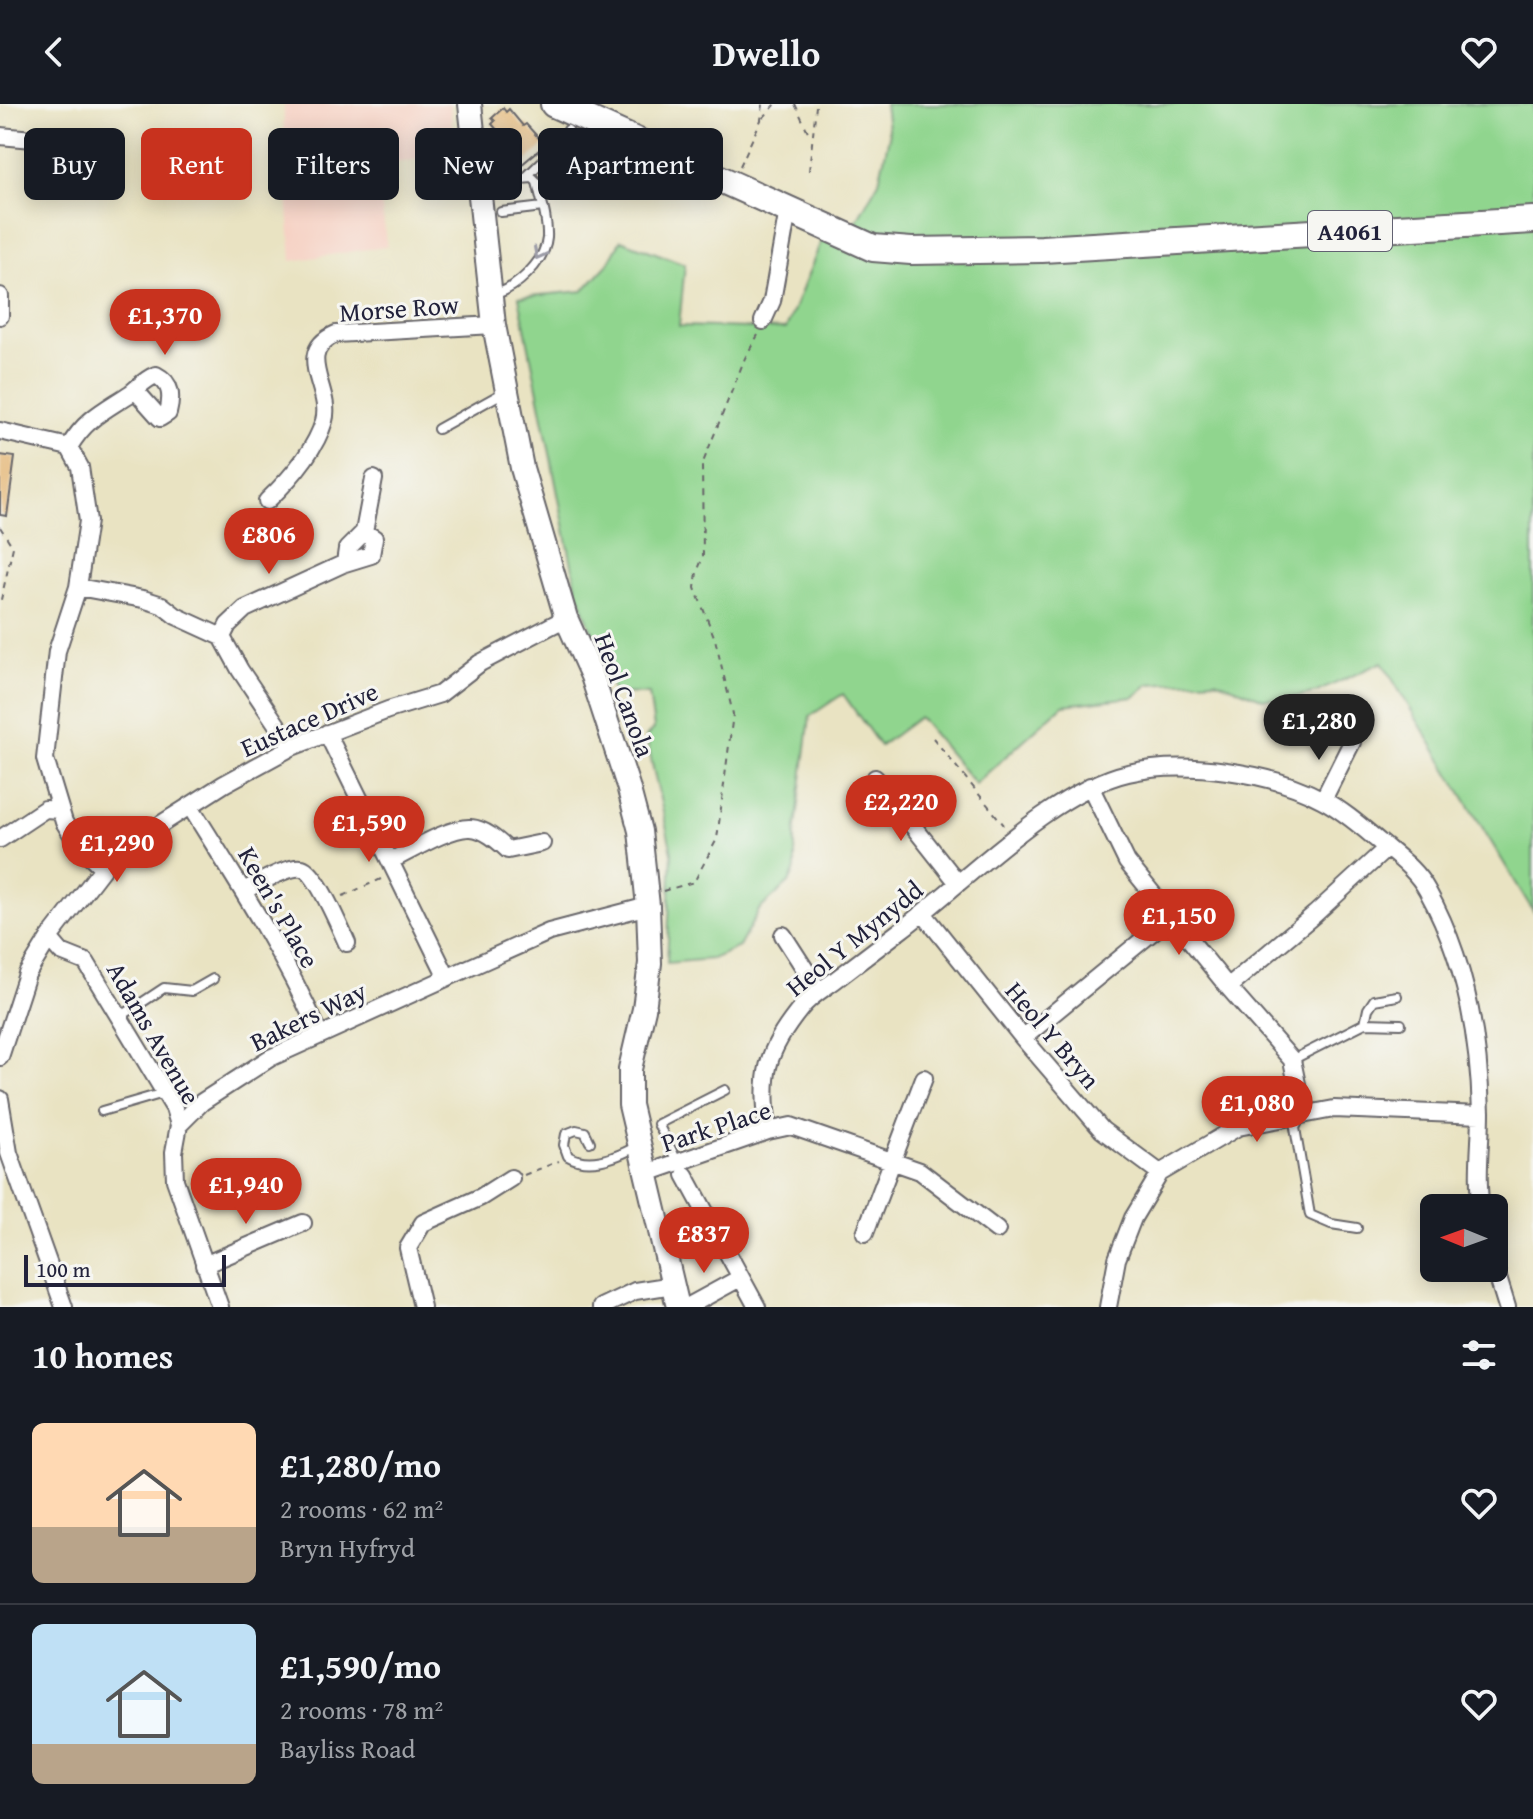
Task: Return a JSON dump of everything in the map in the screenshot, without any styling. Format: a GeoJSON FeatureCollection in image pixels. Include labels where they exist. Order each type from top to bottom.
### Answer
{"type":"FeatureCollection","features":[{"type":"Feature","properties":{"kind":"main road","name":"A4061"},"geometry":{"type":"LineString","coordinates":[[554,104],[598,114],[732,186],[873,248],[911,251],[1042,249],[1533,220]]}},
{"type":"Feature","properties":{"kind":"street","name":"Heol Canola"},"geometry":{"type":"LineString","coordinates":[[470,104],[473,128]]}},
{"type":"Feature","properties":{"kind":"street"},"geometry":{"type":"LineString","coordinates":[[0,136],[24,138]]}},
{"type":"Feature","properties":{"kind":"street","name":"Heol Canola"},"geometry":{"type":"LineString","coordinates":[[482,200],[494,325],[522,468],[566,618],[592,676],[640,831],[650,963],[629,1085],[630,1105],[678,1307]]}},
{"type":"Feature","properties":{"kind":"street"},"geometry":{"type":"LineString","coordinates":[[763,321],[772,301],[788,210]]}},
{"type":"Feature","properties":{"kind":"street"},"geometry":{"type":"LineString","coordinates":[[0,296],[0,316]]}},
{"type":"Feature","properties":{"kind":"street"},"geometry":{"type":"LineString","coordinates":[[772,301],[789,304]]}},
{"type":"Feature","properties":{"kind":"street","name":"Morse Row"},"geometry":{"type":"LineString","coordinates":[[267,501],[311,449],[323,425],[327,410],[314,366],[316,354],[325,339],[336,334],[494,325]]}},
{"type":"Feature","properties":{"kind":"street"},"geometry":{"type":"LineString","coordinates":[[69,447],[79,430],[101,410],[135,390]]}},
{"type":"Feature","properties":{"kind":"street"},"geometry":{"type":"LineString","coordinates":[[0,431],[69,447],[80,467],[88,521],[78,587],[57,651],[45,759],[60,810],[77,843],[103,868]]}},
{"type":"Feature","properties":{"kind":"street"},"geometry":{"type":"LineString","coordinates":[[222,637],[228,625],[245,609],[345,563],[371,555],[374,538],[364,532],[374,479]]}},
{"type":"Feature","properties":{"kind":"street"},"geometry":{"type":"LineString","coordinates":[[78,587],[162,605],[176,616],[222,637],[240,670],[292,747]]}},
{"type":"Feature","properties":{"kind":"street","name":"Eustace Drive"},"geometry":{"type":"LineString","coordinates":[[0,1057],[27,974],[49,938],[103,868],[122,849],[292,747],[440,694],[480,663],[566,618]]}},
{"type":"Feature","properties":{"kind":"street"},"geometry":{"type":"LineString","coordinates":[[327,733],[447,977]]}},
{"type":"Feature","properties":{"kind":"street"},"geometry":{"type":"LineString","coordinates":[[1323,800],[1352,742]]}},
{"type":"Feature","properties":{"kind":"street","name":"Heol Y Mynydd"},"geometry":{"type":"LineString","coordinates":[[768,1131],[764,1093],[767,1063],[802,1006],[1014,838],[1090,786],[1128,773],[1179,767],[1224,771],[1274,781],[1323,800],[1410,867],[1427,889],[1455,949],[1468,996],[1481,1115],[1479,1194]]}},
{"type":"Feature","properties":{"kind":"street"},"geometry":{"type":"LineString","coordinates":[[875,778],[958,883]]}},
{"type":"Feature","properties":{"kind":"street"},"geometry":{"type":"LineString","coordinates":[[1090,786],[1127,862],[1228,987],[1292,1060],[1303,1113]]}},
{"type":"Feature","properties":{"kind":"street","name":"Keen's Place"},"geometry":{"type":"LineString","coordinates":[[190,806],[305,1000],[320,1035]]}},
{"type":"Feature","properties":{"kind":"street"},"geometry":{"type":"LineString","coordinates":[[0,839],[45,809],[60,810]]}},
{"type":"Feature","properties":{"kind":"street"},"geometry":{"type":"LineString","coordinates":[[393,867],[456,830],[470,827],[483,831],[508,850],[542,843]]}},
{"type":"Feature","properties":{"kind":"street"},"geometry":{"type":"LineString","coordinates":[[1228,987],[1387,848]]}},
{"type":"Feature","properties":{"kind":"street"},"geometry":{"type":"LineString","coordinates":[[243,891],[288,870],[302,868],[313,875],[347,943]]}},
{"type":"Feature","properties":{"kind":"street","name":"Bakers Way"},"geometry":{"type":"LineString","coordinates":[[179,1125],[202,1102],[270,1058],[549,932],[647,901]]}},
{"type":"Feature","properties":{"kind":"street","name":"Heol Y Bryn"},"geometry":{"type":"LineString","coordinates":[[923,913],[1102,1130],[1160,1173]]}},
{"type":"Feature","properties":{"kind":"street"},"geometry":{"type":"LineString","coordinates":[[1023,1038],[1172,916]]}},
{"type":"Feature","properties":{"kind":"street"},"geometry":{"type":"LineString","coordinates":[[783,935],[819,991]]}},
{"type":"Feature","properties":{"kind":"street","name":"Adams Avenue"},"geometry":{"type":"LineString","coordinates":[[49,938],[61,952],[86,962],[165,1092],[179,1125]]}},
{"type":"Feature","properties":{"kind":"street"},"geometry":{"type":"LineString","coordinates":[[865,1233],[924,1078]]}},
{"type":"Feature","properties":{"kind":"street"},"geometry":{"type":"LineString","coordinates":[[0,1099],[9,1153],[64,1307]]}},
{"type":"Feature","properties":{"kind":"street"},"geometry":{"type":"LineString","coordinates":[[1108,1307],[1117,1259],[1133,1218],[1160,1173],[1238,1127],[1334,1109],[1481,1115]]}},
{"type":"Feature","properties":{"kind":"street"},"geometry":{"type":"LineString","coordinates":[[179,1125],[174,1152],[175,1180],[220,1307]]}},
{"type":"Feature","properties":{"kind":"street","name":"Park Place"},"geometry":{"type":"LineString","coordinates":[[647,1173],[683,1179],[768,1131],[791,1126],[920,1171],[988,1230]]}},
{"type":"Feature","properties":{"kind":"street"},"geometry":{"type":"LineString","coordinates":[[422,1307],[408,1248],[423,1223],[481,1197],[511,1178]]}},
{"type":"Feature","properties":{"kind":"street"},"geometry":{"type":"LineString","coordinates":[[683,1179],[757,1307]]}},
{"type":"Feature","properties":{"kind":"street"},"geometry":{"type":"LineString","coordinates":[[204,1265],[303,1223]]}},
{"type":"Feature","properties":{"kind":"street"},"geometry":{"type":"LineString","coordinates":[[687,1307],[740,1278]]}},
{"type":"Feature","properties":{"kind":"street"},"geometry":{"type":"LineString","coordinates":[[1499,1282],[1507,1307]]}},
{"type":"Feature","properties":{"kind":"street"},"geometry":{"type":"LineString","coordinates":[[601,1307],[635,1291],[673,1285]]}},
{"type":"Feature","properties":{"kind":"lane"},"geometry":{"type":"LineString","coordinates":[[526,177],[538,165]]}},
{"type":"Feature","properties":{"kind":"lane"},"geometry":{"type":"LineString","coordinates":[[491,295],[510,288],[526,277],[543,251],[547,238],[537,182],[522,177]]}},
{"type":"Feature","properties":{"kind":"lane"},"geometry":{"type":"LineString","coordinates":[[501,212],[543,207]]}},
{"type":"Feature","properties":{"kind":"lane"},"geometry":{"type":"LineString","coordinates":[[438,429],[506,390]]}},
{"type":"Feature","properties":{"kind":"lane"},"geometry":{"type":"LineString","coordinates":[[120,1017],[164,988],[192,991],[213,979]]}},
{"type":"Feature","properties":{"kind":"lane"},"geometry":{"type":"LineString","coordinates":[[1365,1023],[1374,1000],[1397,996]]}},
{"type":"Feature","properties":{"kind":"lane"},"geometry":{"type":"LineString","coordinates":[[1292,1060],[1365,1023],[1401,1024]]}},
{"type":"Feature","properties":{"kind":"lane"},"geometry":{"type":"LineString","coordinates":[[683,1179],[658,1124],[725,1090]]}},
{"type":"Feature","properties":{"kind":"lane"},"geometry":{"type":"LineString","coordinates":[[102,1111],[165,1092]]}},
{"type":"Feature","properties":{"kind":"lane"},"geometry":{"type":"LineString","coordinates":[[1303,1113],[1295,1128],[1310,1215],[1331,1224],[1357,1228]]}},
{"type":"Feature","properties":{"kind":"lane"},"geometry":{"type":"LineString","coordinates":[[590,1142],[585,1132],[576,1130],[566,1134],[564,1145],[568,1156],[577,1162],[619,1156],[639,1145]]}},
{"type":"Feature","properties":{"kind":"path"},"geometry":{"type":"LineString","coordinates":[[732,186],[761,120],[763,104]]}},
{"type":"Feature","properties":{"kind":"path"},"geometry":{"type":"LineString","coordinates":[[761,120],[776,104]]}},
{"type":"Feature","properties":{"kind":"path"},"geometry":{"type":"LineString","coordinates":[[795,104],[811,138]]}},
{"type":"Feature","properties":{"kind":"path"},"geometry":{"type":"LineString","coordinates":[[809,171],[816,106]]}},
{"type":"Feature","properties":{"kind":"path"},"geometry":{"type":"LineString","coordinates":[[647,901],[694,882],[717,839],[733,714],[715,639],[695,588],[703,557],[702,465],[763,321]]}},
{"type":"Feature","properties":{"kind":"path"},"geometry":{"type":"LineString","coordinates":[[0,527],[13,547],[0,604]]}},
{"type":"Feature","properties":{"kind":"path"},"geometry":{"type":"LineString","coordinates":[[933,738],[1014,838]]}},
{"type":"Feature","properties":{"kind":"path"},"geometry":{"type":"LineString","coordinates":[[327,903],[393,867]]}},
{"type":"Feature","properties":{"kind":"path"},"geometry":{"type":"LineString","coordinates":[[511,1178],[535,1172],[568,1156]]}},
{"type":"Feature","properties":{"kind":"shaded area"},"geometry":{"type":"Polygon","coordinates":[[[284,104],[450,104],[452,128],[415,128],[415,160],[399,162],[399,128],[284,128],[284,104]]]}},
{"type":"Feature","properties":{"kind":"shaded area"},"geometry":{"type":"Polygon","coordinates":[[[287,200],[381,200],[387,246],[292,261],[287,200]]]}},
{"type":"Feature","properties":{"kind":"green space"},"geometry":{"type":"Polygon","coordinates":[[[885,104],[1533,104],[1533,911],[1382,662],[1317,692],[1288,699],[1264,699],[1215,680],[1149,684],[1134,697],[1063,705],[975,784],[919,717],[880,746],[843,694],[810,716],[795,835],[795,869],[789,883],[759,910],[739,947],[712,959],[667,963],[672,852],[646,737],[654,728],[649,694],[614,693],[577,590],[519,297],[583,291],[607,265],[621,240],[685,264],[679,326],[786,329],[827,227],[848,236],[879,181],[889,137],[885,104]]]}},
{"type":"Feature","properties":{"kind":"building"},"geometry":{"type":"Polygon","coordinates":[[[503,108],[506,112],[509,109],[523,126],[526,124],[538,137],[538,151],[522,164],[522,128],[495,128],[492,118],[503,108]]]}},
{"type":"Feature","properties":{"kind":"building"},"geometry":{"type":"Polygon","coordinates":[[[0,455],[15,457],[7,516],[0,515],[0,455]]]}}]}
